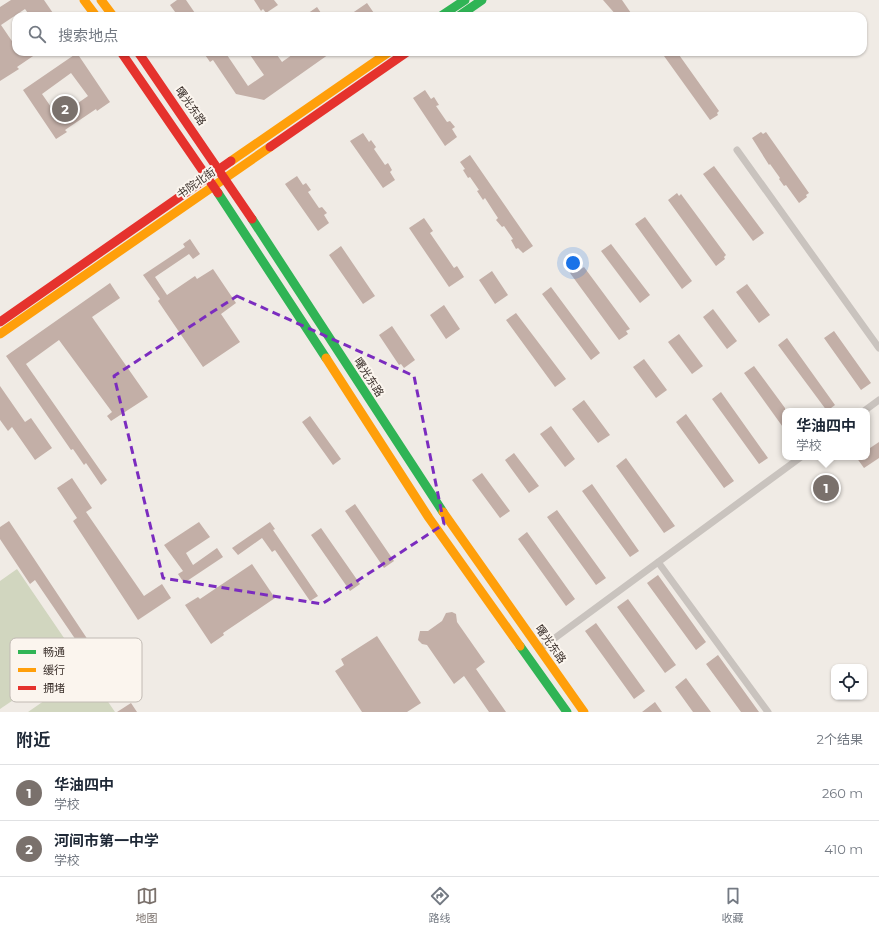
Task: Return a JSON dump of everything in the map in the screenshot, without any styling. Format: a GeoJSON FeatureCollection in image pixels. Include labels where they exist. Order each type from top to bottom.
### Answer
{"type":"FeatureCollection","features":[{"type":"Feature","properties":{"kind":"main road"},"geometry":{"type":"LineString","coordinates":[[84,0],[93,12]]}},
{"type":"Feature","properties":{"kind":"main road"},"geometry":{"type":"LineString","coordinates":[[101,0],[110,12]]}},
{"type":"Feature","properties":{"kind":"main road"},"geometry":{"type":"LineString","coordinates":[[447,12],[465,0]]}},
{"type":"Feature","properties":{"kind":"main road"},"geometry":{"type":"LineString","coordinates":[[465,12],[482,0]]}},
{"type":"Feature","properties":{"kind":"main road"},"geometry":{"type":"LineString","coordinates":[[124,56],[208,178],[429,518],[567,712]]}},
{"type":"Feature","properties":{"kind":"main road","name":"曙光东路"},"geometry":{"type":"LineString","coordinates":[[141,56],[220,169],[441,510],[584,712]]}},
{"type":"Feature","properties":{"kind":"main road","name":"书院北街"},"geometry":{"type":"LineString","coordinates":[[0,322],[383,56]]}},
{"type":"Feature","properties":{"kind":"main road","name":"书院北街"},"geometry":{"type":"LineString","coordinates":[[0,334],[401,56]]}},
{"type":"Feature","properties":{"kind":"street"},"geometry":{"type":"LineString","coordinates":[[736,150],[879,348]]}},
{"type":"Feature","properties":{"kind":"street"},"geometry":{"type":"LineString","coordinates":[[868,408],[879,400]]}},
{"type":"Feature","properties":{"kind":"street"},"geometry":{"type":"LineString","coordinates":[[540,649],[797,460]]}},
{"type":"Feature","properties":{"kind":"street"},"geometry":{"type":"LineString","coordinates":[[658,562],[768,712]]}},
{"type":"Feature","properties":{"kind":"highlighted area"},"geometry":{"type":"Polygon","coordinates":[[[237,296],[414,376],[444,524],[322,604],[163,578],[114,376],[237,296]]]}},
{"type":"Feature","properties":{"kind":"green space"},"geometry":{"type":"Polygon","coordinates":[[[17,569],[64,638],[10,638],[10,702],[0,709],[0,581],[17,569]]]}},
{"type":"Feature","properties":{"kind":"green space"},"geometry":{"type":"Polygon","coordinates":[[[42,702],[108,702],[115,712],[28,712],[42,702]]]}},
{"type":"Feature","properties":{"kind":"building"},"geometry":{"type":"Polygon","coordinates":[[[11,0],[44,0],[52,12],[27,12],[25,9],[20,12],[12,12],[12,18],[1,25],[12,41],[12,56],[33,56],[17,67],[19,69],[0,81],[0,7],[11,0]]]}},
{"type":"Feature","properties":{"kind":"building"},"geometry":{"type":"Polygon","coordinates":[[[177,0],[186,0],[194,12],[175,12],[170,5],[177,0]]]}},
{"type":"Feature","properties":{"kind":"building"},"geometry":{"type":"Polygon","coordinates":[[[254,0],[274,0],[278,5],[268,12],[265,12],[263,9],[261,11],[254,0]]]}},
{"type":"Feature","properties":{"kind":"building"},"geometry":{"type":"Polygon","coordinates":[[[603,0],[622,0],[630,12],[614,12],[603,0]]]}},
{"type":"Feature","properties":{"kind":"building"},"geometry":{"type":"Polygon","coordinates":[[[367,3],[373,12],[354,12],[367,3]]]}},
{"type":"Feature","properties":{"kind":"building"},"geometry":{"type":"Polygon","coordinates":[[[317,7],[320,12],[310,12],[317,7]]]}},
{"type":"Feature","properties":{"kind":"building"},"geometry":{"type":"Polygon","coordinates":[[[73,56],[79,56],[110,102],[97,111],[96,109],[65,130],[67,132],[56,139],[23,90],[73,56]],[[71,73],[42,94],[58,117],[88,96],[71,73]]]}},
{"type":"Feature","properties":{"kind":"building"},"geometry":{"type":"Polygon","coordinates":[[[206,56],[228,56],[248,86],[264,75],[251,56],[278,56],[282,62],[290,56],[326,56],[264,100],[236,94],[213,60],[210,62],[206,56]]]}},
{"type":"Feature","properties":{"kind":"building"},"geometry":{"type":"Polygon","coordinates":[[[664,56],[680,56],[719,111],[717,113],[718,115],[710,120],[664,56]]]}},
{"type":"Feature","properties":{"kind":"building"},"geometry":{"type":"Polygon","coordinates":[[[425,90],[431,99],[434,97],[439,105],[436,106],[447,122],[450,121],[455,127],[452,129],[457,137],[445,146],[413,98],[425,90]]]}},
{"type":"Feature","properties":{"kind":"building"},"geometry":{"type":"Polygon","coordinates":[[[761,132],[763,134],[766,132],[809,193],[806,195],[807,197],[799,203],[786,185],[784,186],[752,138],[761,132]]]}},
{"type":"Feature","properties":{"kind":"building"},"geometry":{"type":"Polygon","coordinates":[[[363,133],[369,142],[371,140],[376,147],[374,149],[385,165],[388,163],[392,170],[390,172],[395,180],[383,188],[350,141],[363,133]]]}},
{"type":"Feature","properties":{"kind":"building"},"geometry":{"type":"Polygon","coordinates":[[[470,155],[533,246],[523,253],[518,248],[516,249],[511,240],[513,239],[504,226],[502,227],[496,220],[498,218],[485,198],[483,200],[477,191],[479,190],[463,170],[465,169],[460,162],[470,155]]]}},
{"type":"Feature","properties":{"kind":"building"},"geometry":{"type":"Polygon","coordinates":[[[714,166],[764,233],[753,241],[703,174],[714,166]]]}},
{"type":"Feature","properties":{"kind":"building"},"geometry":{"type":"Polygon","coordinates":[[[297,176],[303,185],[306,183],[311,190],[308,192],[319,208],[322,207],[327,213],[324,215],[329,223],[318,231],[285,184],[297,176]]]}},
{"type":"Feature","properties":{"kind":"building"},"geometry":{"type":"Polygon","coordinates":[[[677,193],[679,196],[681,194],[726,255],[724,257],[725,259],[716,266],[668,200],[677,193]]]}},
{"type":"Feature","properties":{"kind":"building"},"geometry":{"type":"Polygon","coordinates":[[[645,217],[692,281],[682,289],[635,224],[645,217]]]}},
{"type":"Feature","properties":{"kind":"building"},"geometry":{"type":"Polygon","coordinates":[[[424,218],[433,231],[430,233],[454,268],[457,266],[464,277],[449,287],[409,228],[424,218]]]}},
{"type":"Feature","properties":{"kind":"building"},"geometry":{"type":"Polygon","coordinates":[[[190,239],[200,254],[193,259],[189,254],[155,277],[167,295],[195,276],[197,279],[213,269],[236,303],[221,314],[240,342],[203,367],[158,301],[160,299],[143,275],[185,247],[183,244],[190,239]]]}},
{"type":"Feature","properties":{"kind":"building"},"geometry":{"type":"Polygon","coordinates":[[[611,244],[650,295],[640,303],[601,251],[611,244]]]}},
{"type":"Feature","properties":{"kind":"building"},"geometry":{"type":"Polygon","coordinates":[[[341,246],[375,296],[363,304],[329,255],[341,246]]]}},
{"type":"Feature","properties":{"kind":"building"},"geometry":{"type":"Polygon","coordinates":[[[579,267],[581,269],[584,267],[630,329],[626,331],[628,334],[619,340],[570,273],[579,267]]]}},
{"type":"Feature","properties":{"kind":"building"},"geometry":{"type":"Polygon","coordinates":[[[492,271],[508,295],[495,304],[479,280],[492,271]]]}},
{"type":"Feature","properties":{"kind":"building"},"geometry":{"type":"Polygon","coordinates":[[[110,283],[120,298],[92,317],[148,397],[111,421],[107,416],[112,412],[59,340],[26,364],[107,480],[101,485],[86,463],[84,465],[73,449],[71,450],[6,356],[110,283]]]}},
{"type":"Feature","properties":{"kind":"building"},"geometry":{"type":"Polygon","coordinates":[[[747,284],[770,315],[759,323],[736,292],[747,284]]]}},
{"type":"Feature","properties":{"kind":"building"},"geometry":{"type":"Polygon","coordinates":[[[551,287],[600,353],[591,360],[542,294],[551,287]]]}},
{"type":"Feature","properties":{"kind":"building"},"geometry":{"type":"Polygon","coordinates":[[[444,305],[460,329],[446,339],[430,315],[444,305]]]}},
{"type":"Feature","properties":{"kind":"building"},"geometry":{"type":"Polygon","coordinates":[[[713,309],[737,341],[727,349],[703,317],[713,309]]]}},
{"type":"Feature","properties":{"kind":"building"},"geometry":{"type":"Polygon","coordinates":[[[516,313],[566,379],[555,387],[506,320],[516,313]]]}},
{"type":"Feature","properties":{"kind":"building"},"geometry":{"type":"Polygon","coordinates":[[[392,326],[415,360],[404,368],[401,364],[399,365],[379,335],[392,326]]]}},
{"type":"Feature","properties":{"kind":"building"},"geometry":{"type":"Polygon","coordinates":[[[834,331],[871,383],[861,390],[824,338],[834,331]]]}},
{"type":"Feature","properties":{"kind":"building"},"geometry":{"type":"Polygon","coordinates":[[[679,334],[703,366],[692,374],[668,342],[679,334]]]}},
{"type":"Feature","properties":{"kind":"building"},"geometry":{"type":"Polygon","coordinates":[[[787,338],[835,405],[831,408],[825,408],[778,345],[787,338]]]}},
{"type":"Feature","properties":{"kind":"building"},"geometry":{"type":"Polygon","coordinates":[[[644,359],[667,390],[656,398],[633,367],[644,359]]]}},
{"type":"Feature","properties":{"kind":"building"},"geometry":{"type":"Polygon","coordinates":[[[754,366],[785,408],[782,408],[782,426],[744,373],[754,366]]]}},
{"type":"Feature","properties":{"kind":"building"},"geometry":{"type":"Polygon","coordinates":[[[0,386],[25,422],[31,418],[52,448],[35,460],[12,427],[8,431],[0,420],[0,386]]]}},
{"type":"Feature","properties":{"kind":"building"},"geometry":{"type":"Polygon","coordinates":[[[721,392],[768,458],[759,464],[712,399],[721,392]]]}},
{"type":"Feature","properties":{"kind":"building"},"geometry":{"type":"Polygon","coordinates":[[[584,400],[610,435],[598,443],[572,409],[584,400]]]}},
{"type":"Feature","properties":{"kind":"building"},"geometry":{"type":"Polygon","coordinates":[[[686,414],[734,481],[724,488],[676,422],[686,414]]]}},
{"type":"Feature","properties":{"kind":"building"},"geometry":{"type":"Polygon","coordinates":[[[310,416],[341,459],[333,465],[302,422],[310,416]]]}},
{"type":"Feature","properties":{"kind":"building"},"geometry":{"type":"Polygon","coordinates":[[[551,426],[575,459],[565,467],[540,434],[551,426]]]}},
{"type":"Feature","properties":{"kind":"building"},"geometry":{"type":"Polygon","coordinates":[[[879,442],[879,458],[864,468],[858,460],[870,460],[870,448],[879,442]]]}},
{"type":"Feature","properties":{"kind":"building"},"geometry":{"type":"Polygon","coordinates":[[[514,453],[539,486],[529,493],[505,460],[514,453]]]}},
{"type":"Feature","properties":{"kind":"building"},"geometry":{"type":"Polygon","coordinates":[[[626,458],[675,526],[664,533],[616,466],[626,458]]]}},
{"type":"Feature","properties":{"kind":"building"},"geometry":{"type":"Polygon","coordinates":[[[482,473],[510,511],[500,518],[472,480],[482,473]]]}},
{"type":"Feature","properties":{"kind":"building"},"geometry":{"type":"Polygon","coordinates":[[[72,478],[92,508],[86,512],[144,596],[162,584],[171,598],[138,620],[73,521],[77,518],[57,488],[72,478]]]}},
{"type":"Feature","properties":{"kind":"building"},"geometry":{"type":"Polygon","coordinates":[[[592,484],[639,551],[630,557],[582,491],[592,484]]]}},
{"type":"Feature","properties":{"kind":"building"},"geometry":{"type":"Polygon","coordinates":[[[355,504],[394,561],[384,568],[345,511],[355,504]]]}},
{"type":"Feature","properties":{"kind":"building"},"geometry":{"type":"Polygon","coordinates":[[[557,510],[606,578],[596,585],[547,517],[557,510]]]}},
{"type":"Feature","properties":{"kind":"building"},"geometry":{"type":"Polygon","coordinates":[[[9,521],[87,638],[75,638],[35,580],[30,584],[0,539],[0,527],[9,521]]]}},
{"type":"Feature","properties":{"kind":"building"},"geometry":{"type":"Polygon","coordinates":[[[199,522],[210,537],[186,553],[193,565],[217,548],[223,557],[184,583],[178,574],[183,571],[164,545],[199,522]]]}},
{"type":"Feature","properties":{"kind":"building"},"geometry":{"type":"Polygon","coordinates":[[[270,522],[275,529],[273,530],[318,596],[310,601],[275,550],[272,552],[262,538],[238,555],[232,548],[270,522]]]}},
{"type":"Feature","properties":{"kind":"building"},"geometry":{"type":"Polygon","coordinates":[[[321,528],[360,584],[350,591],[311,535],[321,528]]]}},
{"type":"Feature","properties":{"kind":"building"},"geometry":{"type":"Polygon","coordinates":[[[527,532],[575,599],[566,606],[518,539],[527,532]]]}},
{"type":"Feature","properties":{"kind":"building"},"geometry":{"type":"Polygon","coordinates":[[[252,564],[275,598],[223,633],[224,635],[211,644],[185,605],[198,597],[200,599],[252,564]]]}},
{"type":"Feature","properties":{"kind":"building"},"geometry":{"type":"Polygon","coordinates":[[[658,575],[706,642],[696,650],[647,583],[658,575]]]}},
{"type":"Feature","properties":{"kind":"building"},"geometry":{"type":"Polygon","coordinates":[[[628,599],[676,665],[665,673],[617,607],[628,599]]]}},
{"type":"Feature","properties":{"kind":"building"},"geometry":{"type":"Polygon","coordinates":[[[452,612],[456,614],[457,622],[485,662],[476,669],[506,712],[489,712],[464,676],[454,684],[427,645],[422,644],[418,640],[420,631],[428,631],[442,621],[446,613],[452,612]]]}},
{"type":"Feature","properties":{"kind":"building"},"geometry":{"type":"Polygon","coordinates":[[[596,623],[645,691],[634,699],[585,631],[596,623]]]}},
{"type":"Feature","properties":{"kind":"building"},"geometry":{"type":"Polygon","coordinates":[[[377,636],[421,703],[407,712],[362,712],[335,671],[344,665],[341,659],[377,636]]]}},
{"type":"Feature","properties":{"kind":"building"},"geometry":{"type":"Polygon","coordinates":[[[718,655],[759,712],[741,712],[706,664],[718,655]]]}},
{"type":"Feature","properties":{"kind":"building"},"geometry":{"type":"Polygon","coordinates":[[[686,678],[711,712],[693,712],[675,687],[686,678]]]}},
{"type":"Feature","properties":{"kind":"building"},"geometry":{"type":"Polygon","coordinates":[[[655,702],[662,712],[642,712],[655,702]]]}},
{"type":"Feature","properties":{"kind":"building"},"geometry":{"type":"Polygon","coordinates":[[[131,703],[137,712],[117,712],[131,703]]]}},
{"type":"Feature","properties":{"kind":"traffic: fast"},"geometry":{"type":"LineString","coordinates":[[447,12],[465,0]]}},
{"type":"Feature","properties":{"kind":"traffic: fast"},"geometry":{"type":"LineString","coordinates":[[465,12],[482,0]]}},
{"type":"Feature","properties":{"kind":"traffic: fast"},"geometry":{"type":"LineString","coordinates":[[218,193],[326,358]]}},
{"type":"Feature","properties":{"kind":"traffic: fast"},"geometry":{"type":"LineString","coordinates":[[252,219],[443,512]]}},
{"type":"Feature","properties":{"kind":"traffic: fast"},"geometry":{"type":"LineString","coordinates":[[520,646],[567,712]]}},
{"type":"Feature","properties":{"kind":"traffic: slow"},"geometry":{"type":"LineString","coordinates":[[84,0],[93,12]]}},
{"type":"Feature","properties":{"kind":"traffic: slow"},"geometry":{"type":"LineString","coordinates":[[101,0],[110,12]]}},
{"type":"Feature","properties":{"kind":"traffic: slow"},"geometry":{"type":"LineString","coordinates":[[231,161],[383,56]]}},
{"type":"Feature","properties":{"kind":"traffic: slow"},"geometry":{"type":"LineString","coordinates":[[0,334],[270,147]]}},
{"type":"Feature","properties":{"kind":"traffic: slow"},"geometry":{"type":"LineString","coordinates":[[326,358],[429,518],[520,646]]}},
{"type":"Feature","properties":{"kind":"traffic: slow"},"geometry":{"type":"LineString","coordinates":[[443,512],[584,712]]}},
{"type":"Feature","properties":{"kind":"traffic: jam"},"geometry":{"type":"LineString","coordinates":[[124,56],[218,193]]}},
{"type":"Feature","properties":{"kind":"traffic: jam"},"geometry":{"type":"LineString","coordinates":[[141,56],[252,219]]}},
{"type":"Feature","properties":{"kind":"traffic: jam"},"geometry":{"type":"LineString","coordinates":[[270,147],[401,56]]}},
{"type":"Feature","properties":{"kind":"traffic: jam"},"geometry":{"type":"LineString","coordinates":[[0,322],[231,161]]}},
{"type":"Feature","properties":{"kind":"place","name":"河间市第一中学"},"geometry":{"type":"Point","coordinates":[65,109]}},
{"type":"Feature","properties":{"kind":"place","name":"华油四中"},"geometry":{"type":"Point","coordinates":[826,488]}}]}
